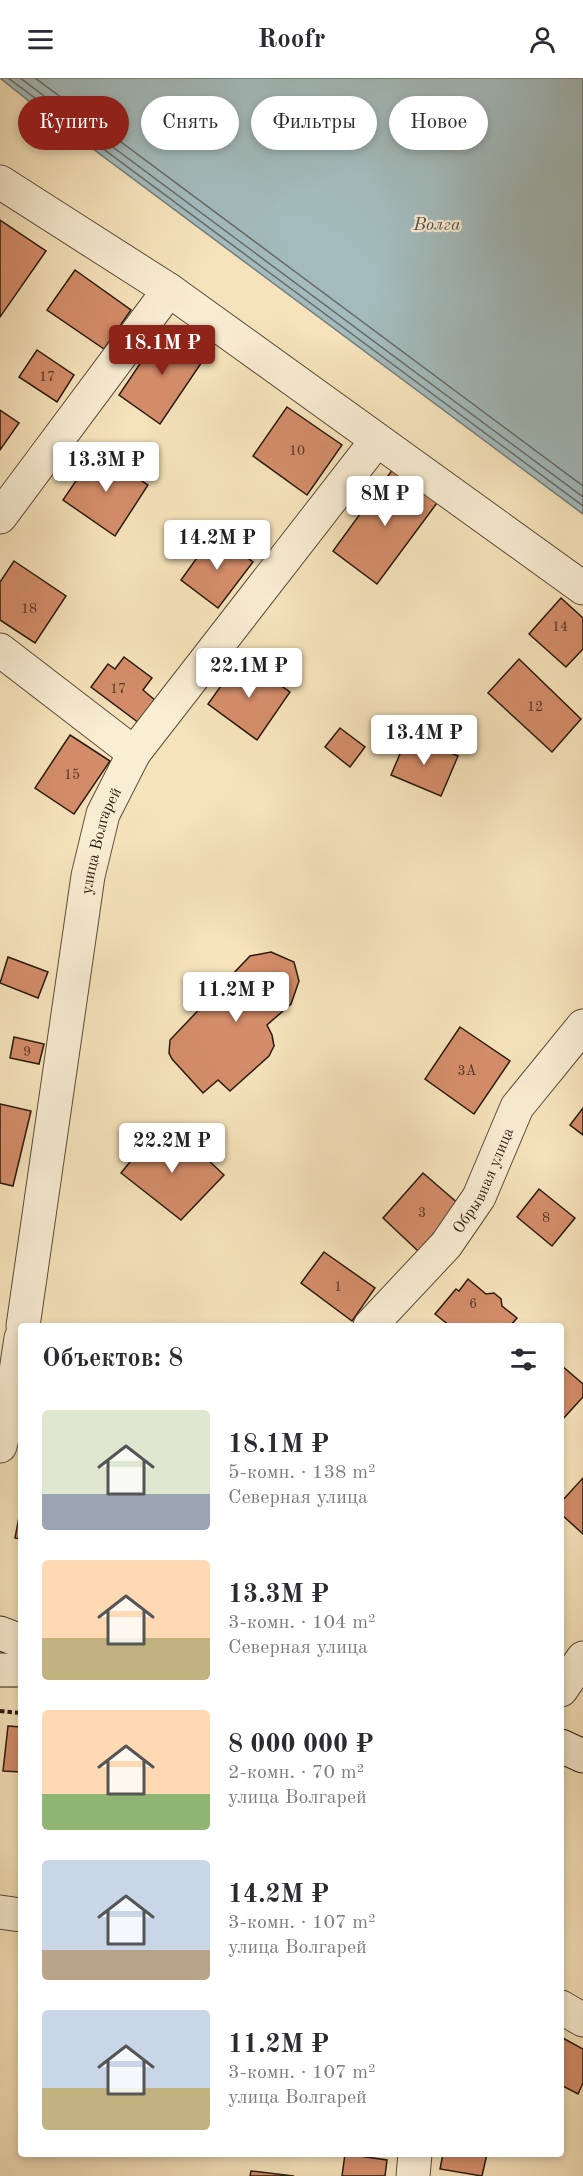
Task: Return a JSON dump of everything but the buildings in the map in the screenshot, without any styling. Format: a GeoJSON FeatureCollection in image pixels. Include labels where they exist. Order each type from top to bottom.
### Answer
{"type":"FeatureCollection","features":[{"type":"Feature","properties":{"kind":"street"},"geometry":{"type":"LineString","coordinates":[[0,182],[170,290],[583,588]]}},
{"type":"Feature","properties":{"kind":"street"},"geometry":{"type":"LineString","coordinates":[[0,518],[170,290]]}},
{"type":"Feature","properties":{"kind":"street","name":"улица Волгарей"},"geometry":{"type":"LineString","coordinates":[[23,1323],[88,876],[103,814],[134,753],[377,440]]}},
{"type":"Feature","properties":{"kind":"street"},"geometry":{"type":"LineString","coordinates":[[0,651],[134,753]]}},
{"type":"Feature","properties":{"kind":"street","name":"Обрывная улица"},"geometry":{"type":"LineString","coordinates":[[373,1323],[446,1245],[479,1197],[517,1107],[583,1026]]}},
{"type":"Feature","properties":{"kind":"street"},"geometry":{"type":"LineString","coordinates":[[0,1446],[12,1398],[18,1358]]}},
{"type":"Feature","properties":{"kind":"street"},"geometry":{"type":"LineString","coordinates":[[0,1633],[18,1640]]}},
{"type":"Feature","properties":{"kind":"street"},"geometry":{"type":"LineString","coordinates":[[564,1686],[583,1658]]}},
{"type":"Feature","properties":{"kind":"street"},"geometry":{"type":"LineString","coordinates":[[0,1670],[18,1670]]}},
{"type":"Feature","properties":{"kind":"street"},"geometry":{"type":"LineString","coordinates":[[564,1747],[583,1756]]}},
{"type":"Feature","properties":{"kind":"street"},"geometry":{"type":"LineString","coordinates":[[0,1912],[18,1915]]}},
{"type":"Feature","properties":{"kind":"street"},"geometry":{"type":"LineString","coordinates":[[564,2009],[583,2020]]}},
{"type":"Feature","properties":{"kind":"street"},"geometry":{"type":"LineString","coordinates":[[413,2176],[415,2157]]}},
{"type":"Feature","properties":{"kind":"path"},"geometry":{"type":"LineString","coordinates":[[0,1711],[18,1713]]}},
{"type":"Feature","properties":{"kind":"water","name":"Волга"},"geometry":{"type":"Polygon","coordinates":[[[0,78],[583,78],[583,514],[94,150],[129,150],[129,96],[22,96],[0,78]]]}}]}
